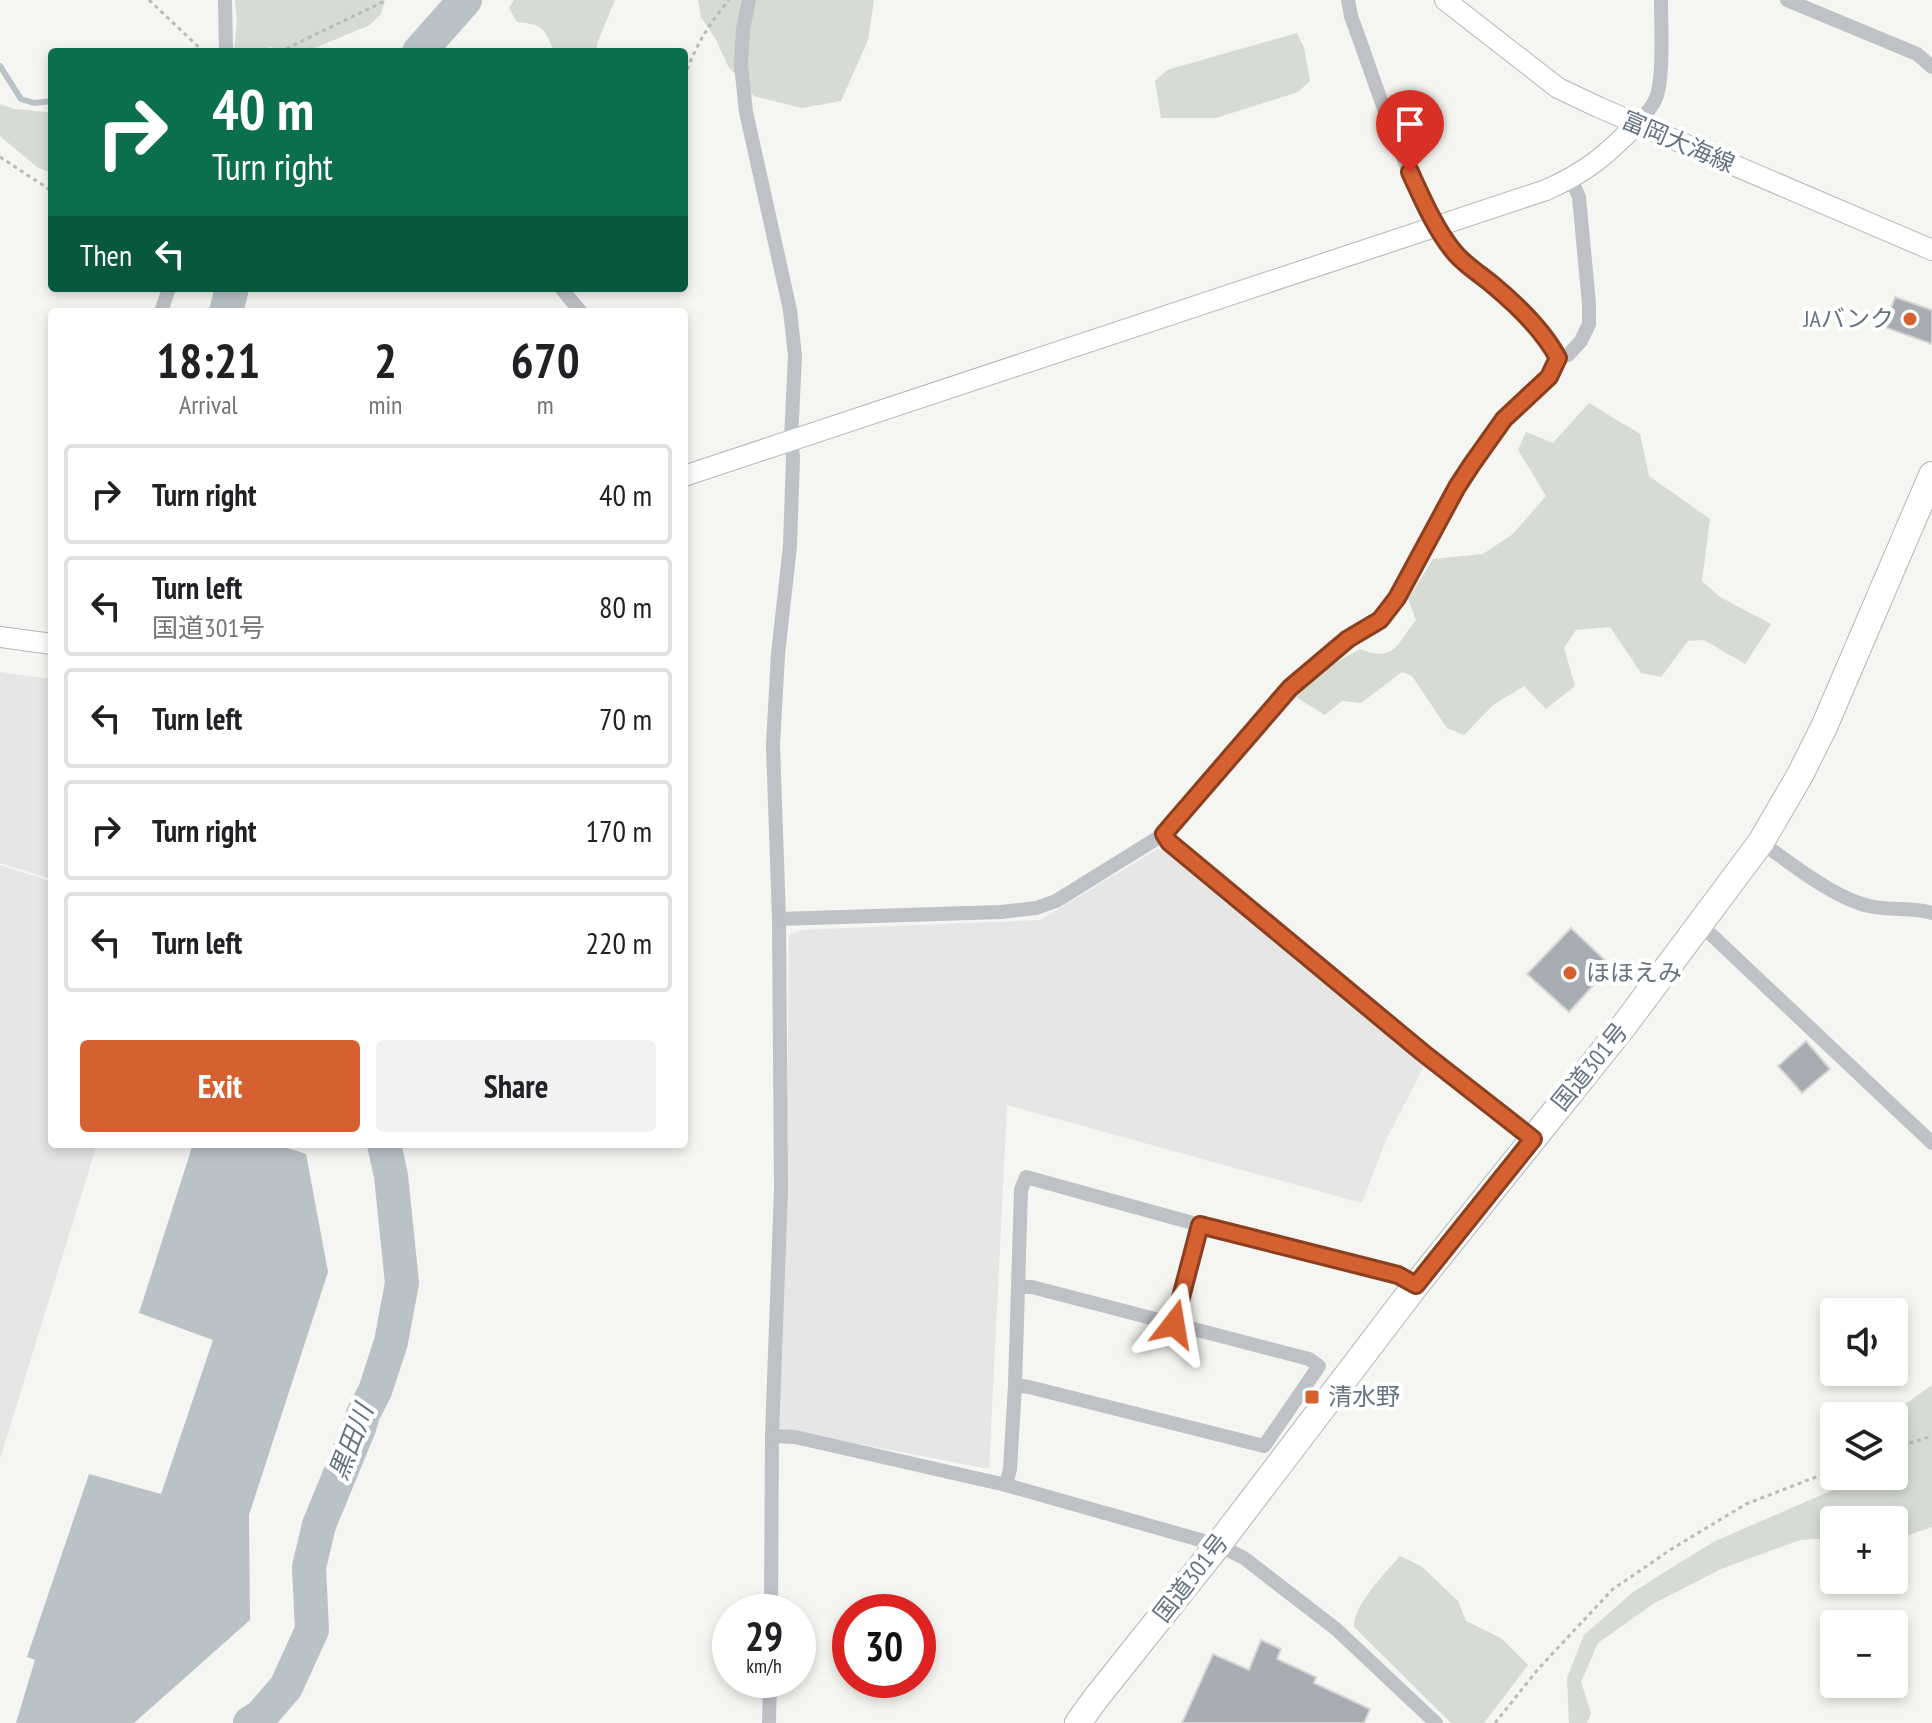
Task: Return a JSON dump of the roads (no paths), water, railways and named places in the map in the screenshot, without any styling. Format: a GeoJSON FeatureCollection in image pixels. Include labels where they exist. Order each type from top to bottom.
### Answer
{"type":"FeatureCollection","features":[{"type":"Feature","properties":{"kind":"highway","name":"国道301号"},"geometry":{"type":"LineString","coordinates":[[1078,1723],[1416,1285],[1626,1023],[1761,842],[1824,727],[1932,475]]}},
{"type":"Feature","properties":{"kind":"street"},"geometry":{"type":"LineString","coordinates":[[225,0],[226,48]]}},
{"type":"Feature","properties":{"kind":"street"},"geometry":{"type":"LineString","coordinates":[[749,0],[741,64],[746,112],[790,310],[795,356],[790,546],[778,654],[773,745],[779,919],[781,1189],[772,1436],[771,1594]]}},
{"type":"Feature","properties":{"kind":"street"},"geometry":{"type":"LineString","coordinates":[[1348,0],[1351,16],[1401,151],[1429,213],[1455,254],[1521,312],[1550,343],[1558,358]]}},
{"type":"Feature","properties":{"kind":"street","name":"富岡大海線"},"geometry":{"type":"LineString","coordinates":[[1445,0],[1558,88],[1932,250]]}},
{"type":"Feature","properties":{"kind":"street"},"geometry":{"type":"LineString","coordinates":[[688,475],[1438,227],[1571,179],[1594,164],[1637,124],[1657,96],[1661,0]]}},
{"type":"Feature","properties":{"kind":"street"},"geometry":{"type":"LineString","coordinates":[[1787,0],[1917,54],[1932,67]]}},
{"type":"Feature","properties":{"kind":"street"},"geometry":{"type":"LineString","coordinates":[[779,919],[1001,912],[1036,908],[1056,901],[1164,834],[1290,688],[1348,639],[1380,620],[1397,598],[1457,487],[1504,419],[1549,377],[1558,358],[1568,355],[1581,341],[1589,324],[1589,304],[1579,197],[1571,179]]}},
{"type":"Feature","properties":{"kind":"street"},"geometry":{"type":"LineString","coordinates":[[564,292],[578,308]]}},
{"type":"Feature","properties":{"kind":"street"},"geometry":{"type":"LineString","coordinates":[[0,637],[48,643]]}},
{"type":"Feature","properties":{"kind":"street"},"geometry":{"type":"LineString","coordinates":[[1164,834],[1169,842],[1410,1042],[1533,1139]]}},
{"type":"Feature","properties":{"kind":"street"},"geometry":{"type":"LineString","coordinates":[[1761,842],[1855,902],[1932,913]]}},
{"type":"Feature","properties":{"kind":"street"},"geometry":{"type":"LineString","coordinates":[[1700,924],[1932,1143]]}},
{"type":"Feature","properties":{"kind":"street"},"geometry":{"type":"LineString","coordinates":[[1006,1485],[1010,1469],[1015,1385],[1021,1190],[1026,1177],[1398,1275],[1416,1285]]}},
{"type":"Feature","properties":{"kind":"street"},"geometry":{"type":"LineString","coordinates":[[1174,1324],[1200,1225]]}},
{"type":"Feature","properties":{"kind":"street"},"geometry":{"type":"LineString","coordinates":[[1015,1385],[1264,1446],[1319,1366],[1309,1359],[1032,1287],[1019,1287]]}},
{"type":"Feature","properties":{"kind":"street"},"geometry":{"type":"LineString","coordinates":[[772,1436],[795,1437],[1006,1485],[1218,1545],[1244,1558],[1336,1629],[1436,1723]]}},
{"type":"Feature","properties":{"kind":"street"},"geometry":{"type":"LineString","coordinates":[[769,1723],[770,1698]]}},
{"type":"Feature","properties":{"kind":"waterway","name":"黒田川"},"geometry":{"type":"LineString","coordinates":[[423,48],[465,0]]}},
{"type":"Feature","properties":{"kind":"waterway"},"geometry":{"type":"LineString","coordinates":[[0,66],[21,99],[34,103],[48,101]]}},
{"type":"Feature","properties":{"kind":"waterway","name":"黒田川"},"geometry":{"type":"LineString","coordinates":[[227,308],[231,292]]}},
{"type":"Feature","properties":{"kind":"waterway","name":"黒田川"},"geometry":{"type":"LineString","coordinates":[[250,1723],[261,1716],[286,1687],[312,1630],[309,1567],[319,1525],[375,1391],[391,1342],[402,1283],[391,1176],[385,1148]]}},
{"type":"Feature","properties":{"kind":"place","name":"JAバンク"},"geometry":{"type":"Point","coordinates":[1910,319]}},
{"type":"Feature","properties":{"kind":"place","name":"ほほえみ"},"geometry":{"type":"Point","coordinates":[1570,973]}},
{"type":"Feature","properties":{"kind":"place","name":"清水野"},"geometry":{"type":"Point","coordinates":[1312,1397]}}]}
